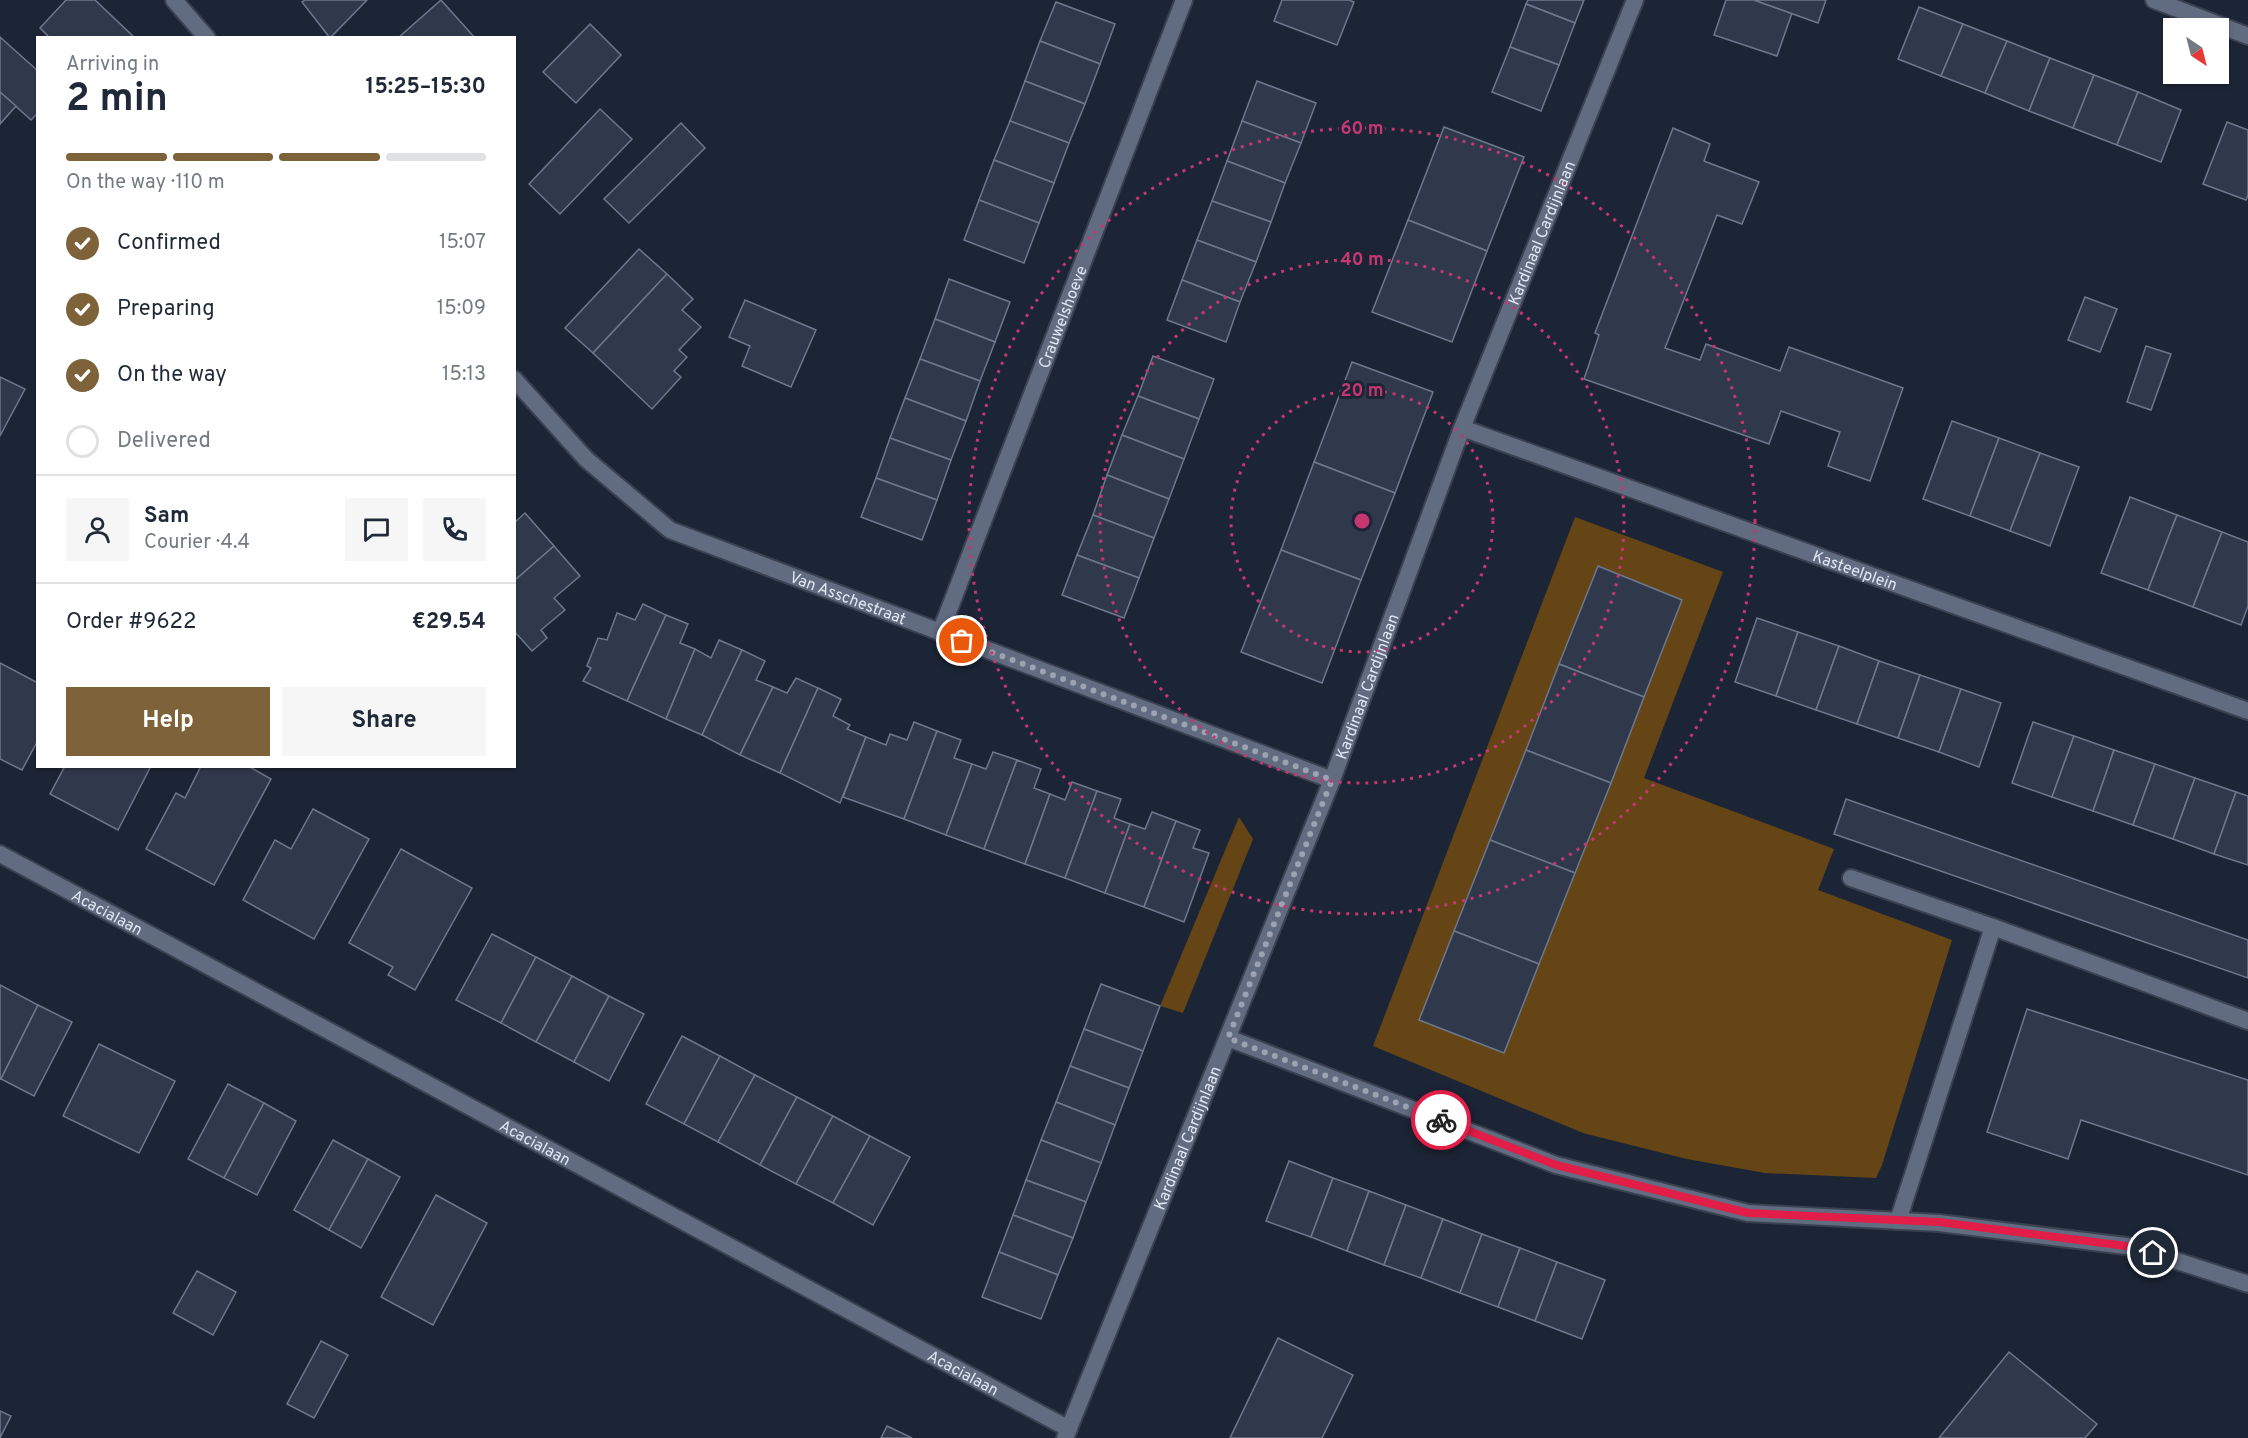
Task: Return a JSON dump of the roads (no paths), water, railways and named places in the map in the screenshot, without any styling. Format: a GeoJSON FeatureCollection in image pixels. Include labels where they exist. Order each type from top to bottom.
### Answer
{"type":"FeatureCollection","features":[{"type":"Feature","properties":{"kind":"street"},"geometry":{"type":"LineString","coordinates":[[174,0],[205,36]]}},
{"type":"Feature","properties":{"kind":"street","name":"Crauwelshoeve"},"geometry":{"type":"LineString","coordinates":[[940,633],[1184,0]]}},
{"type":"Feature","properties":{"kind":"street","name":"Kardinaal Cardijnlaan"},"geometry":{"type":"LineString","coordinates":[[1067,1433],[1332,780],[1462,428],[1635,0]]}},
{"type":"Feature","properties":{"kind":"street"},"geometry":{"type":"LineString","coordinates":[[2154,0],[2248,36]]}},
{"type":"Feature","properties":{"kind":"street","name":"Van Asschestraat"},"geometry":{"type":"LineString","coordinates":[[516,381],[586,459],[669,530],[1332,780]]}},
{"type":"Feature","properties":{"kind":"street","name":"Kasteelplein"},"geometry":{"type":"LineString","coordinates":[[1462,428],[2248,711]]}},
{"type":"Feature","properties":{"kind":"street","name":"Acacialaan"},"geometry":{"type":"LineString","coordinates":[[0,854],[1067,1433]]}},
{"type":"Feature","properties":{"kind":"street"},"geometry":{"type":"LineString","coordinates":[[1851,878],[1993,927],[2248,1022]]}},
{"type":"Feature","properties":{"kind":"street"},"geometry":{"type":"LineString","coordinates":[[1898,1221],[1993,927]]}},
{"type":"Feature","properties":{"kind":"street"},"geometry":{"type":"LineString","coordinates":[[1228,1038],[1556,1165],[1748,1213],[1939,1222],[2134,1247],[2248,1284]]}}]}
